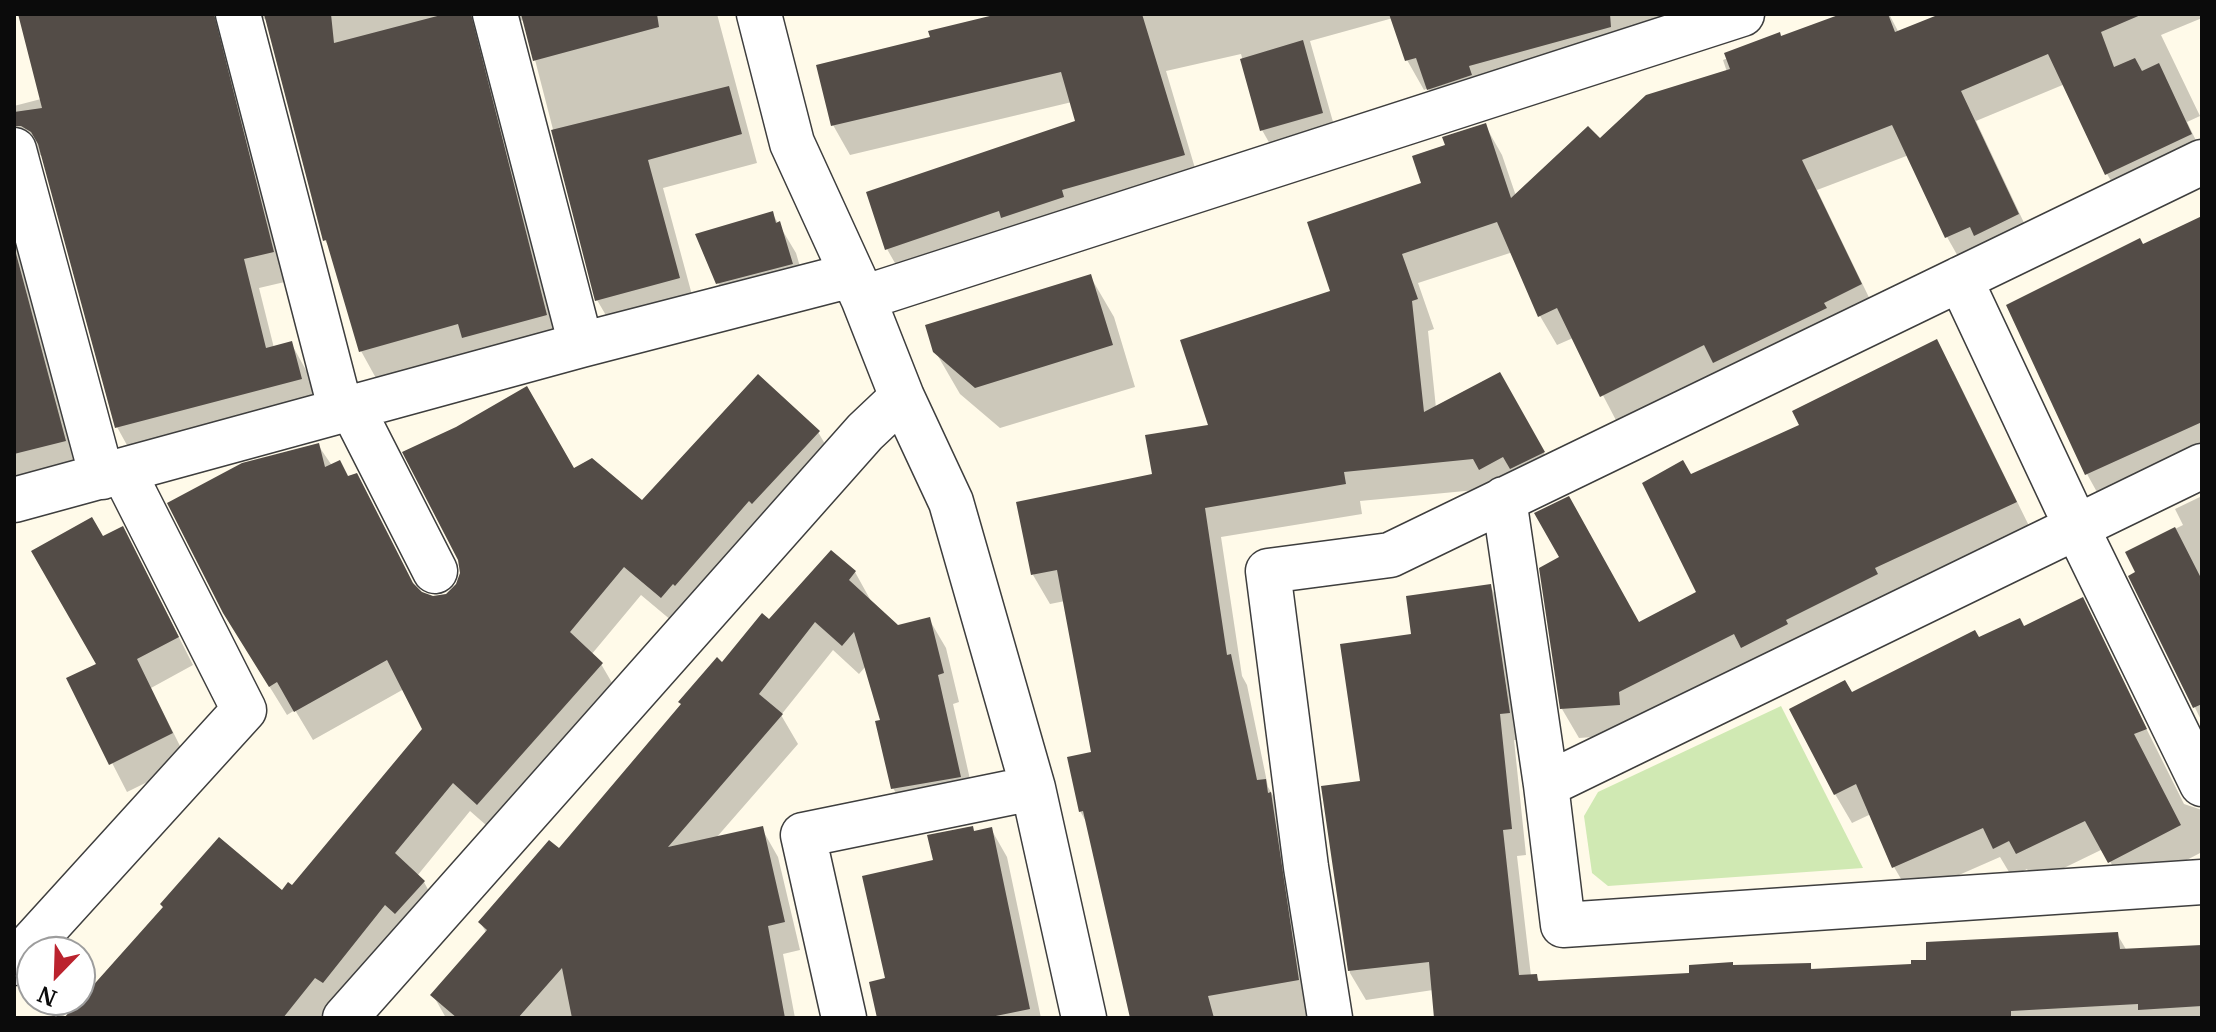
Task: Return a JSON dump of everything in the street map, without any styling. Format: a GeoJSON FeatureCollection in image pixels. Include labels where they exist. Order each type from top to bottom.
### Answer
{"type":"FeatureCollection","features":[{"type":"Feature","properties":{"kind":"street"},"geometry":{"type":"LineString","coordinates":[[238,14],[346,409],[435,571]]}},
{"type":"Feature","properties":{"kind":"street"},"geometry":{"type":"LineString","coordinates":[[495,14],[581,345]]}},
{"type":"Feature","properties":{"kind":"street"},"geometry":{"type":"LineString","coordinates":[[759,14],[792,143],[858,286],[902,397],[951,502],[1033,788],[1084,1018]]}},
{"type":"Feature","properties":{"kind":"street"},"geometry":{"type":"LineString","coordinates":[[14,500],[581,345],[858,286],[1742,14]]}},
{"type":"Feature","properties":{"kind":"street"},"geometry":{"type":"LineString","coordinates":[[14,150],[112,474],[244,710],[14,963]]}},
{"type":"Feature","properties":{"kind":"street"},"geometry":{"type":"LineString","coordinates":[[1330,1018],[1306,867],[1268,571],[1390,555],[2202,162]]}},
{"type":"Feature","properties":{"kind":"street"},"geometry":{"type":"LineString","coordinates":[[1960,279],[2202,784]]}},
{"type":"Feature","properties":{"kind":"street"},"geometry":{"type":"LineString","coordinates":[[345,1018],[865,432],[902,397]]}},
{"type":"Feature","properties":{"kind":"street"},"geometry":{"type":"LineString","coordinates":[[1546,785],[2202,466]]}},
{"type":"Feature","properties":{"kind":"street"},"geometry":{"type":"LineString","coordinates":[[1504,499],[1563,925],[2202,882]]}},
{"type":"Feature","properties":{"kind":"street"},"geometry":{"type":"LineString","coordinates":[[844,1018],[803,835],[1033,788]]}},
{"type":"Feature","properties":{"kind":"green space"},"geometry":{"type":"Polygon","coordinates":[[[1781,706],[1863,868],[1608,886],[1592,873],[1584,816],[1598,792],[1781,706]]]}},
{"type":"Feature","properties":{"kind":"building"},"geometry":{"type":"Polygon","coordinates":[[[18,14],[214,14],[274,252],[244,259],[266,348],[292,341],[302,379],[115,428],[38,144],[31,132],[14,126],[14,112],[42,108],[18,14]]]}},
{"type":"Feature","properties":{"kind":"building"},"geometry":{"type":"Polygon","coordinates":[[[264,14],[331,14],[334,43],[445,14],[471,14],[547,315],[462,338],[458,324],[359,352],[326,240],[323,241],[264,14]]]}},
{"type":"Feature","properties":{"kind":"building"},"geometry":{"type":"Polygon","coordinates":[[[521,14],[657,14],[659,27],[533,61],[521,14]]]}},
{"type":"Feature","properties":{"kind":"building"},"geometry":{"type":"Polygon","coordinates":[[[998,14],[1142,14],[1185,155],[1062,190],[1064,197],[1001,218],[999,211],[885,250],[866,192],[1075,121],[1061,72],[831,126],[816,65],[930,37],[928,31],[998,14]]]}},
{"type":"Feature","properties":{"kind":"building"},"geometry":{"type":"Polygon","coordinates":[[[1389,14],[1610,14],[1611,27],[1469,66],[1472,75],[1427,90],[1416,58],[1405,61],[1389,14]]]}},
{"type":"Feature","properties":{"kind":"building"},"geometry":{"type":"Polygon","coordinates":[[[1841,14],[1888,14],[1895,32],[1940,14],[2143,14],[2101,32],[2114,67],[2135,58],[2142,71],[2159,63],[2192,134],[2105,175],[2048,54],[1961,91],[2019,214],[1974,236],[1970,227],[1945,238],[1892,125],[1802,160],[1862,284],[1824,303],[1827,308],[1713,363],[1704,345],[1600,397],[1557,308],[1538,317],[1497,222],[1402,254],[1418,299],[1412,301],[1424,412],[1500,372],[1545,452],[1510,469],[1503,457],[1479,470],[1473,459],[1344,472],[1346,484],[1205,508],[1227,655],[1231,654],[1257,780],[1266,779],[1268,793],[1271,792],[1299,980],[1208,996],[1214,1018],[1130,1018],[1083,811],[1079,812],[1067,757],[1091,752],[1057,570],[1031,575],[1016,502],[1152,474],[1145,435],[1208,425],[1180,340],[1330,291],[1307,222],[1421,183],[1412,156],[1445,145],[1442,137],[1486,123],[1511,198],[1588,126],[1600,138],[1646,95],[1730,69],[1724,53],[1841,14]]]}},
{"type":"Feature","properties":{"kind":"building"},"geometry":{"type":"Polygon","coordinates":[[[1303,40],[1323,113],[1260,131],[1240,59],[1303,40]]]}},
{"type":"Feature","properties":{"kind":"building"},"geometry":{"type":"Polygon","coordinates":[[[729,86],[742,134],[648,160],[680,278],[595,301],[551,130],[729,86]]]}},
{"type":"Feature","properties":{"kind":"building"},"geometry":{"type":"Polygon","coordinates":[[[773,211],[776,223],[780,221],[793,264],[716,284],[695,234],[773,211]]]}},
{"type":"Feature","properties":{"kind":"building"},"geometry":{"type":"Polygon","coordinates":[[[2202,216],[2202,422],[2085,475],[2006,305],[2140,238],[2143,244],[2202,216]]]}},
{"type":"Feature","properties":{"kind":"building"},"geometry":{"type":"Polygon","coordinates":[[[14,246],[66,441],[14,454],[14,246]]]}},
{"type":"Feature","properties":{"kind":"building"},"geometry":{"type":"Polygon","coordinates":[[[1091,274],[1113,345],[975,388],[933,352],[925,325],[1091,274]]]}},
{"type":"Feature","properties":{"kind":"building"},"geometry":{"type":"Polygon","coordinates":[[[1937,339],[2017,502],[1875,568],[1878,574],[1786,620],[1788,624],[1741,648],[1734,634],[1619,692],[1620,705],[1560,709],[1539,568],[1559,557],[1534,513],[1569,496],[1639,622],[1696,592],[1642,483],[1683,460],[1691,474],[1799,425],[1792,411],[1937,339]]]}},
{"type":"Feature","properties":{"kind":"building"},"geometry":{"type":"Polygon","coordinates":[[[758,374],[820,431],[752,504],[749,501],[661,598],[624,567],[570,632],[603,663],[477,805],[453,783],[395,853],[425,881],[395,914],[385,905],[323,983],[315,978],[283,1018],[64,1018],[96,1016],[96,982],[163,907],[160,904],[219,837],[282,890],[288,882],[292,885],[422,729],[387,660],[294,712],[277,682],[269,687],[223,613],[167,503],[242,463],[319,443],[325,467],[340,460],[348,476],[357,473],[413,583],[422,592],[433,596],[446,594],[456,584],[460,573],[458,560],[402,452],[456,427],[527,386],[574,468],[592,458],[642,500],[758,374]]]}},
{"type":"Feature","properties":{"kind":"building"},"geometry":{"type":"Polygon","coordinates":[[[92,517],[103,536],[123,526],[179,637],[137,659],[173,733],[109,765],[66,678],[96,664],[31,551],[92,517]]]}},
{"type":"Feature","properties":{"kind":"building"},"geometry":{"type":"Polygon","coordinates":[[[2175,527],[2202,580],[2202,704],[2193,708],[2128,576],[2135,572],[2125,552],[2175,527]]]}},
{"type":"Feature","properties":{"kind":"building"},"geometry":{"type":"Polygon","coordinates":[[[831,550],[856,571],[849,580],[898,625],[930,617],[944,673],[938,675],[961,777],[891,789],[875,721],[880,720],[854,632],[842,646],[815,622],[759,694],[783,714],[668,847],[763,826],[785,922],[768,926],[785,1018],[572,1018],[562,968],[518,1018],[457,1018],[430,995],[487,930],[478,922],[549,840],[559,848],[717,657],[722,662],[762,613],[769,619],[831,550]]]}},
{"type":"Feature","properties":{"kind":"building"},"geometry":{"type":"Polygon","coordinates":[[[1491,584],[1510,713],[1500,714],[1512,829],[1503,830],[1519,975],[1537,974],[1538,981],[1689,973],[1689,965],[1733,962],[1733,965],[1811,963],[1811,969],[1911,964],[1911,960],[1926,960],[1926,942],[2118,932],[2120,949],[2202,945],[2202,1006],[2138,1010],[2138,1004],[2011,1011],[2011,1018],[1434,1018],[1429,962],[1348,971],[1321,786],[1360,781],[1340,644],[1411,634],[1406,596],[1491,584]]]}},
{"type":"Feature","properties":{"kind":"building"},"geometry":{"type":"Polygon","coordinates":[[[2083,597],[2147,729],[2134,734],[2181,825],[2108,863],[2085,821],[2016,854],[2009,841],[1993,849],[1983,828],[1892,868],[1856,784],[1834,795],[1789,709],[1845,680],[1852,692],[1975,630],[1979,637],[2020,618],[2024,626],[2083,597]]]}},
{"type":"Feature","properties":{"kind":"building"},"geometry":{"type":"Polygon","coordinates":[[[973,826],[974,831],[992,827],[1030,1009],[986,1018],[877,1018],[869,982],[885,978],[862,876],[933,860],[927,835],[973,826]]]}}]}
